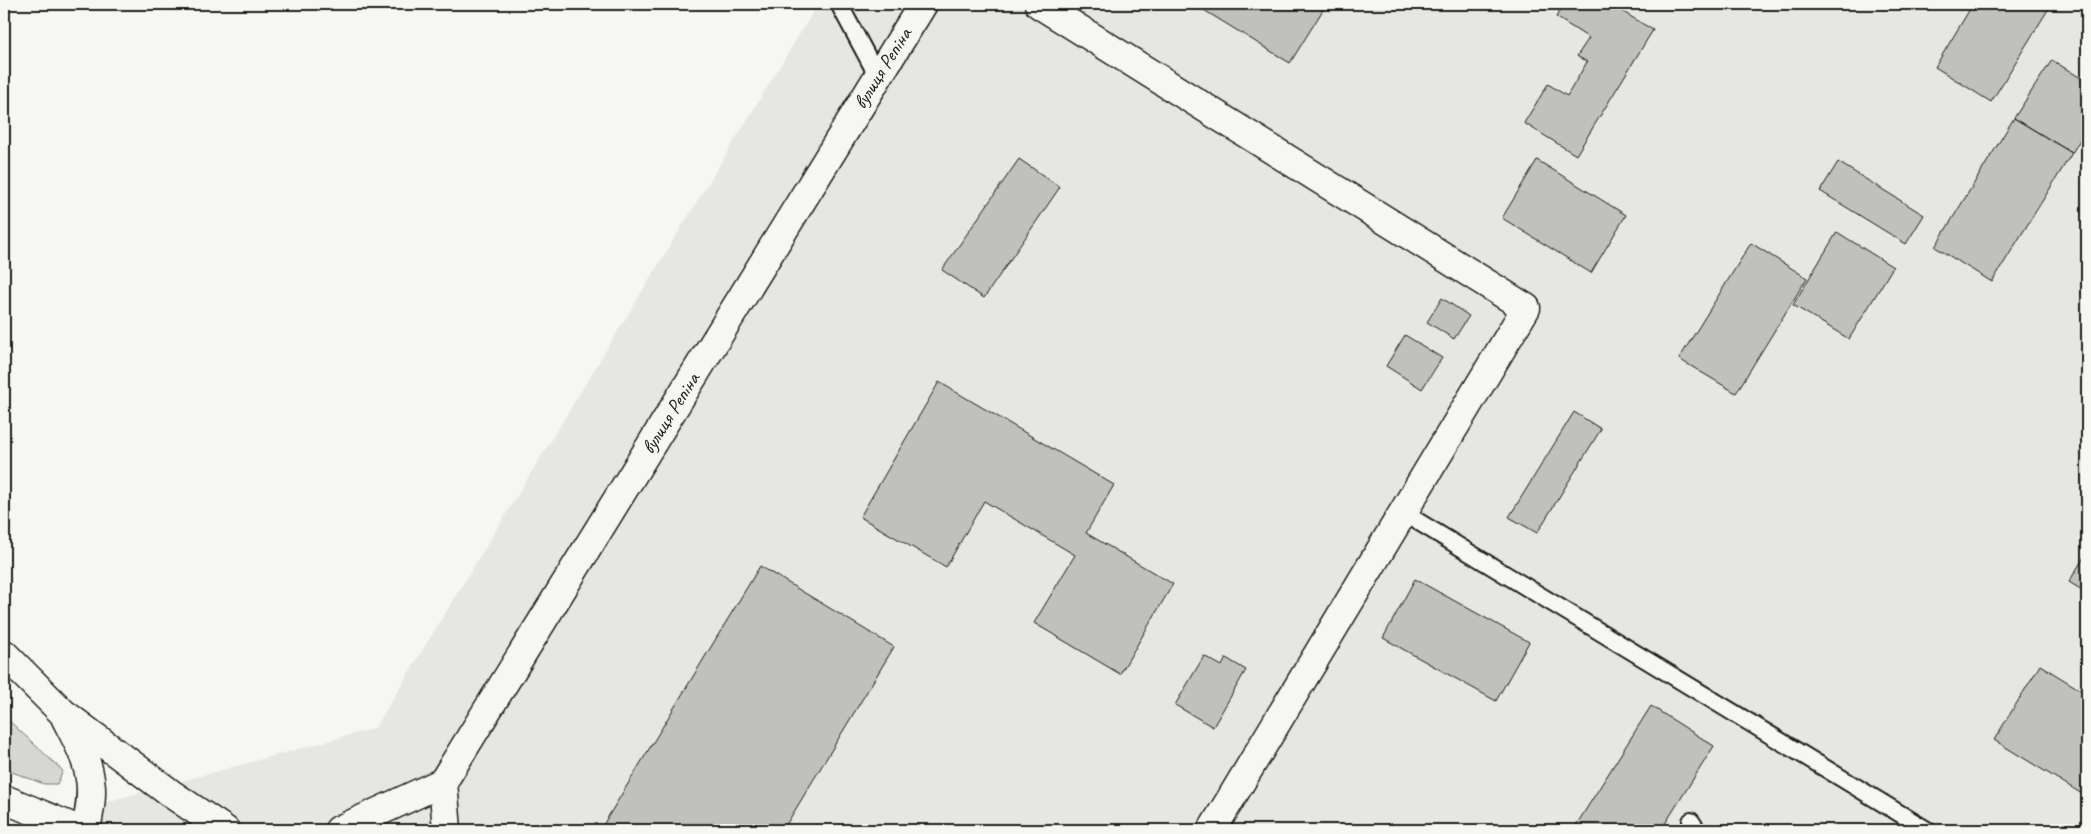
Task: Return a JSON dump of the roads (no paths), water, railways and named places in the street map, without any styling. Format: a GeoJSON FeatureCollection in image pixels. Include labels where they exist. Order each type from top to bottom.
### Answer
{"type":"FeatureCollection","features":[{"type":"Feature","properties":{"kind":"street","name":"вулиця Репіна"},"geometry":{"type":"LineString","coordinates":[[443,782],[923,4]]}},
{"type":"Feature","properties":{"kind":"street"},"geometry":{"type":"LineString","coordinates":[[1039,4],[1526,308],[1212,830]]}},
{"type":"Feature","properties":{"kind":"street"},"geometry":{"type":"LineString","coordinates":[[4,654],[63,713],[170,793],[225,830]]}},
{"type":"Feature","properties":{"kind":"street"},"geometry":{"type":"LineString","coordinates":[[63,713],[84,758],[90,780],[89,812],[86,830]]}},
{"type":"Feature","properties":{"kind":"street"},"geometry":{"type":"LineString","coordinates":[[339,830],[443,782],[447,830]]}},
{"type":"Feature","properties":{"kind":"street"},"geometry":{"type":"LineString","coordinates":[[4,799],[79,830]]}},
{"type":"Feature","properties":{"kind":"lane"},"geometry":{"type":"LineString","coordinates":[[838,4],[877,76]]}},
{"type":"Feature","properties":{"kind":"lane"},"geometry":{"type":"LineString","coordinates":[[1404,513],[1927,830]]}}]}
